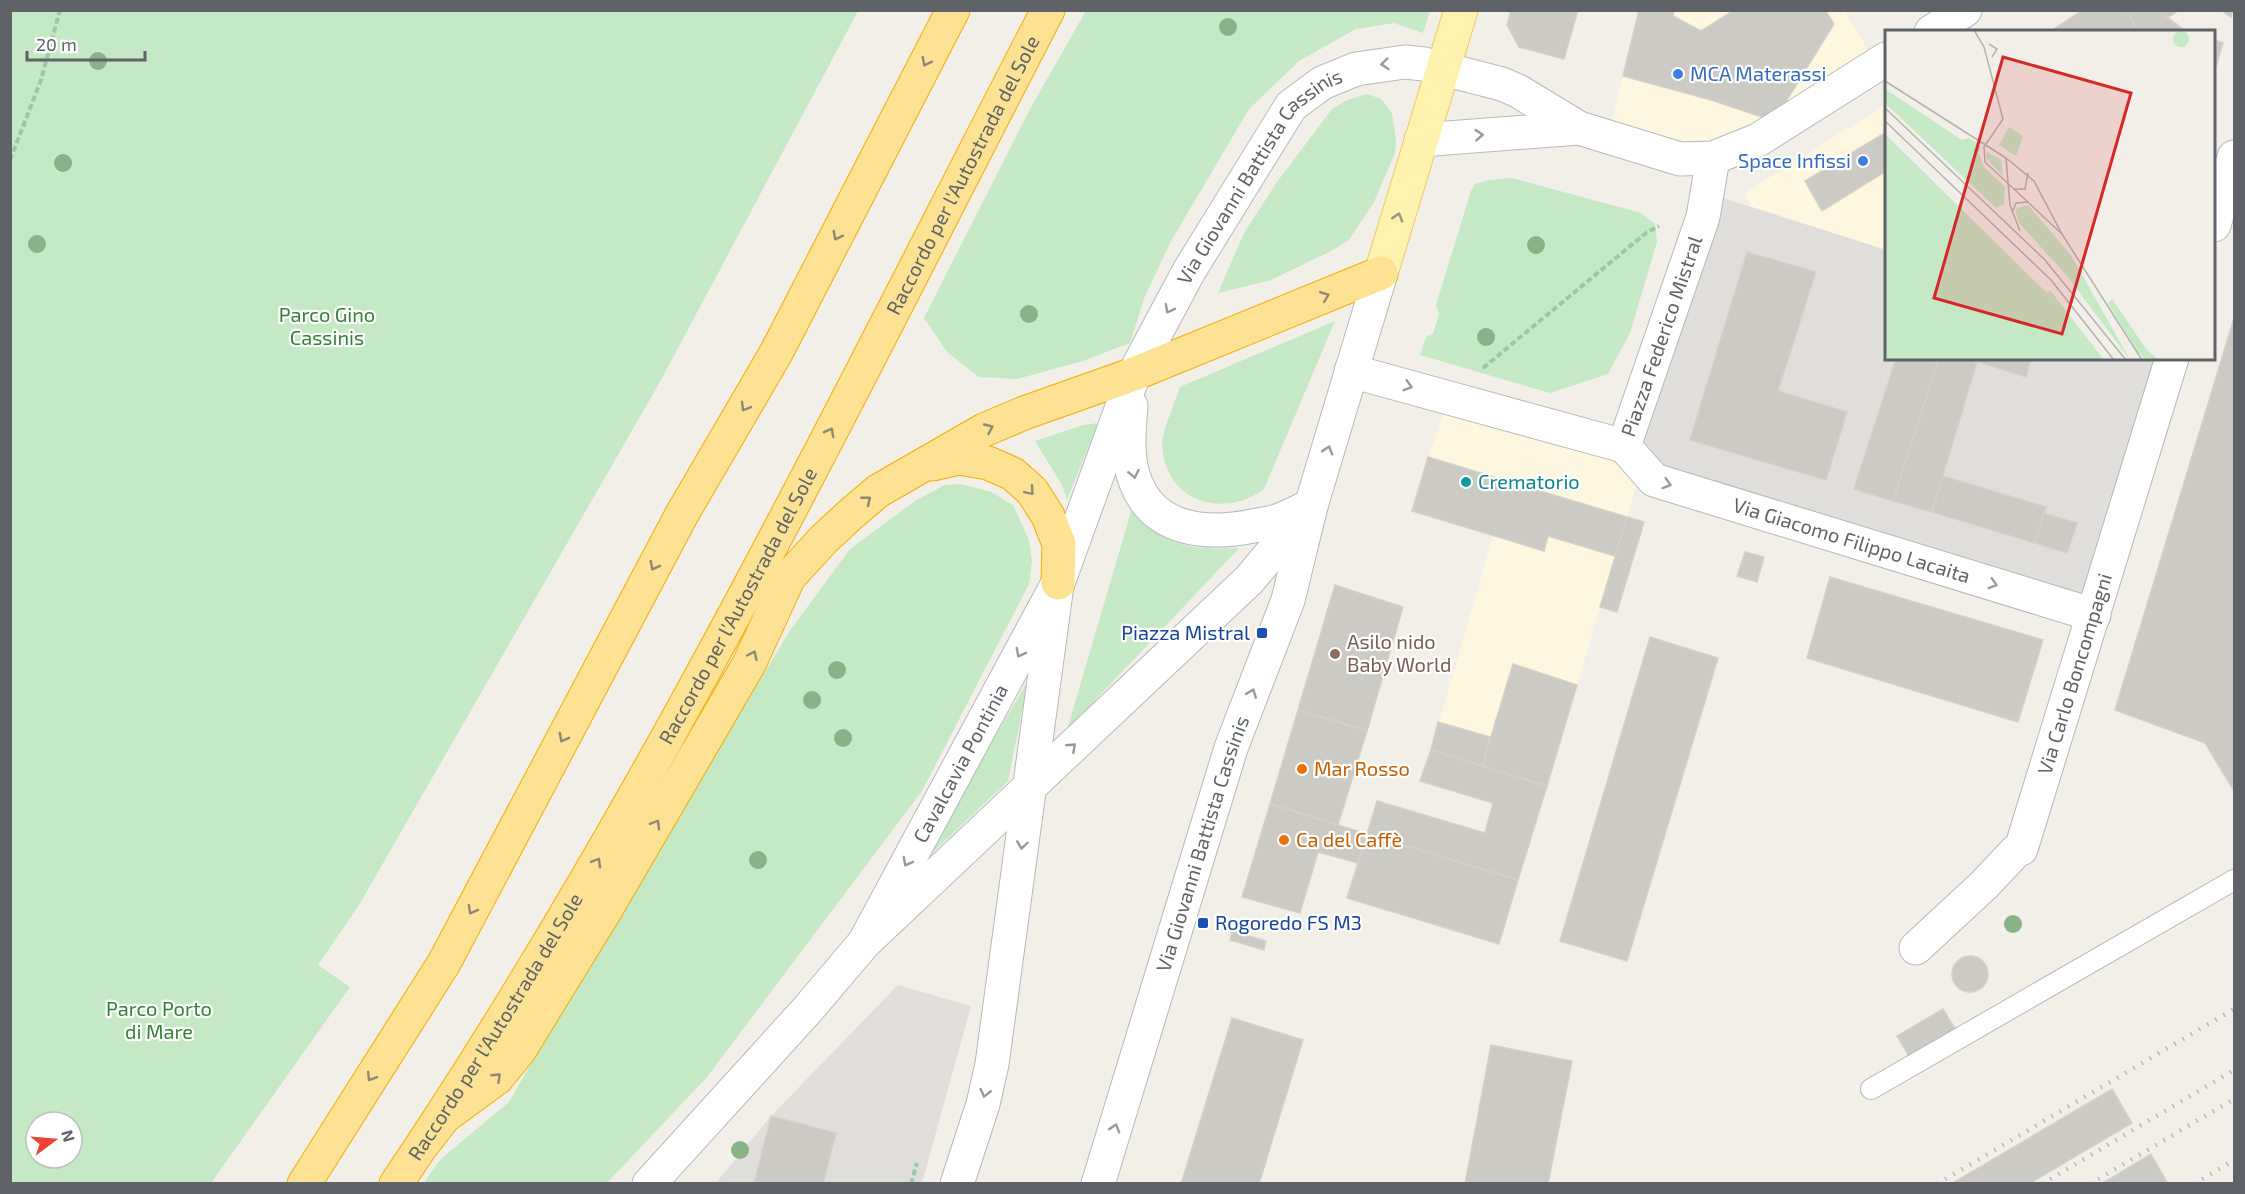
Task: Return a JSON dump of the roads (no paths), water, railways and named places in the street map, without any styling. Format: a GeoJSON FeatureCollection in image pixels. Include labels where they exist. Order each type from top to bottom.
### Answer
{"type":"FeatureCollection","features":[{"type":"Feature","properties":{"kind":"highway"},"geometry":{"type":"LineString","coordinates":[[304,1184],[444,963],[682,514],[776,353],[953,10]]}},
{"type":"Feature","properties":{"kind":"highway","name":"Raccordo per l'Autostrada del Sole"},"geometry":{"type":"LineString","coordinates":[[396,1184],[555,933],[680,717],[1048,10]]}},
{"type":"Feature","properties":{"kind":"highway"},"geometry":{"type":"LineString","coordinates":[[423,1144],[444,1117],[497,1078],[519,1051],[603,915],[744,674],[789,577],[851,514],[878,491],[984,430],[1134,374],[1381,273]]}},
{"type":"Feature","properties":{"kind":"highway"},"geometry":{"type":"LineString","coordinates":[[920,467],[959,458],[988,463],[1013,474],[1032,491],[1048,516],[1059,544],[1058,583]]}},
{"type":"Feature","properties":{"kind":"main road","name":"Via Giovanni Battista Cassinis"},"geometry":{"type":"LineString","coordinates":[[1381,273],[1461,10]]}},
{"type":"Feature","properties":{"kind":"street"},"geometry":{"type":"LineString","coordinates":[[1934,30],[1965,10]]}},
{"type":"Feature","properties":{"kind":"street"},"geometry":{"type":"LineString","coordinates":[[1443,68],[1502,84],[1518,91],[1580,128],[1680,159],[1713,158],[1758,140],[1885,60]]}},
{"type":"Feature","properties":{"kind":"street","name":"Via Giovanni Battista Cassinis"},"geometry":{"type":"LineString","coordinates":[[957,1184],[983,1104],[992,1064],[1058,583],[1134,374],[1189,271],[1291,106],[1322,83],[1356,69],[1405,62],[1443,68]]}},
{"type":"Feature","properties":{"kind":"street"},"geometry":{"type":"LineString","coordinates":[[1421,140],[1580,128]]}},
{"type":"Feature","properties":{"kind":"street"},"geometry":{"type":"LineString","coordinates":[[2215,222],[2235,157]]}},
{"type":"Feature","properties":{"kind":"street","name":"Piazza Federico Mistral"},"geometry":{"type":"LineString","coordinates":[[1351,371],[1624,446],[1703,217],[1713,158]]}},
{"type":"Feature","properties":{"kind":"street","name":"Via Giovanni Battista Cassinis"},"geometry":{"type":"LineString","coordinates":[[1098,1184],[1231,748],[1288,600],[1311,506],[1381,273]]}},
{"type":"Feature","properties":{"kind":"street","name":"Via Carlo Boncompagni"},"geometry":{"type":"LineString","coordinates":[[1916,948],[1984,885],[2016,851],[2021,849],[2171,360]]}},
{"type":"Feature","properties":{"kind":"street","name":"Via Giovanni Battista Cassinis"},"geometry":{"type":"LineString","coordinates":[[1134,374],[1128,430],[1135,483],[1162,518],[1181,526],[1204,530],[1225,530],[1279,520],[1311,506]]}},
{"type":"Feature","properties":{"kind":"street","name":"Via Giacomo Filippo Lacaita"},"geometry":{"type":"LineString","coordinates":[[1624,446],[1654,480],[2094,615]]}},
{"type":"Feature","properties":{"kind":"street","name":"Via Giovanni Battista Cassinis"},"geometry":{"type":"LineString","coordinates":[[1030,787],[1249,580],[1311,506]]}},
{"type":"Feature","properties":{"kind":"street","name":"Cavalcavia Pontinia"},"geometry":{"type":"LineString","coordinates":[[864,943],[1058,583]]}},
{"type":"Feature","properties":{"kind":"street","name":"Cavalcavia Pontinia"},"geometry":{"type":"LineString","coordinates":[[649,1184],[801,1017],[864,943],[1030,787]]}},
{"type":"Feature","properties":{"kind":"lane"},"geometry":{"type":"LineString","coordinates":[[1871,1089],[2235,880]]}},
{"type":"Feature","properties":{"kind":"railway"},"geometry":{"type":"LineString","coordinates":[[1937,1184],[2234,1009]]}},
{"type":"Feature","properties":{"kind":"railway"},"geometry":{"type":"LineString","coordinates":[[2042,1184],[2234,1070]]}},
{"type":"Feature","properties":{"kind":"railway"},"geometry":{"type":"LineString","coordinates":[[2090,1184],[2234,1099]]}},
{"type":"Feature","properties":{"kind":"railway"},"geometry":{"type":"LineString","coordinates":[[2194,1184],[2234,1160]]}},
{"type":"Feature","properties":{"kind":"place","name":"MCA Materassi"},"geometry":{"type":"Point","coordinates":[1678,74]}},
{"type":"Feature","properties":{"kind":"place","name":"Space Infissi"},"geometry":{"type":"Point","coordinates":[1863,161]}},
{"type":"Feature","properties":{"kind":"place","name":"Crematorio"},"geometry":{"type":"Point","coordinates":[1466,482]}},
{"type":"Feature","properties":{"kind":"place","name":"Piazza Mistral"},"geometry":{"type":"Point","coordinates":[1262,633]}},
{"type":"Feature","properties":{"kind":"place","name":"Asilo nido Baby World"},"geometry":{"type":"Point","coordinates":[1335,654]}},
{"type":"Feature","properties":{"kind":"place","name":"Mar Rosso"},"geometry":{"type":"Point","coordinates":[1302,769]}},
{"type":"Feature","properties":{"kind":"place","name":"Ca del Caffè"},"geometry":{"type":"Point","coordinates":[1284,840]}},
{"type":"Feature","properties":{"kind":"place","name":"Rogoredo FS M3"},"geometry":{"type":"Point","coordinates":[1203,923]}},
{"type":"Feature","properties":{"kind":"park label","name":"Parco Gino Cassinis"},"geometry":{"type":"Point","coordinates":[327,326]}},
{"type":"Feature","properties":{"kind":"park label","name":"Parco Porto di Mare"},"geometry":{"type":"Point","coordinates":[159,1020]}}]}
